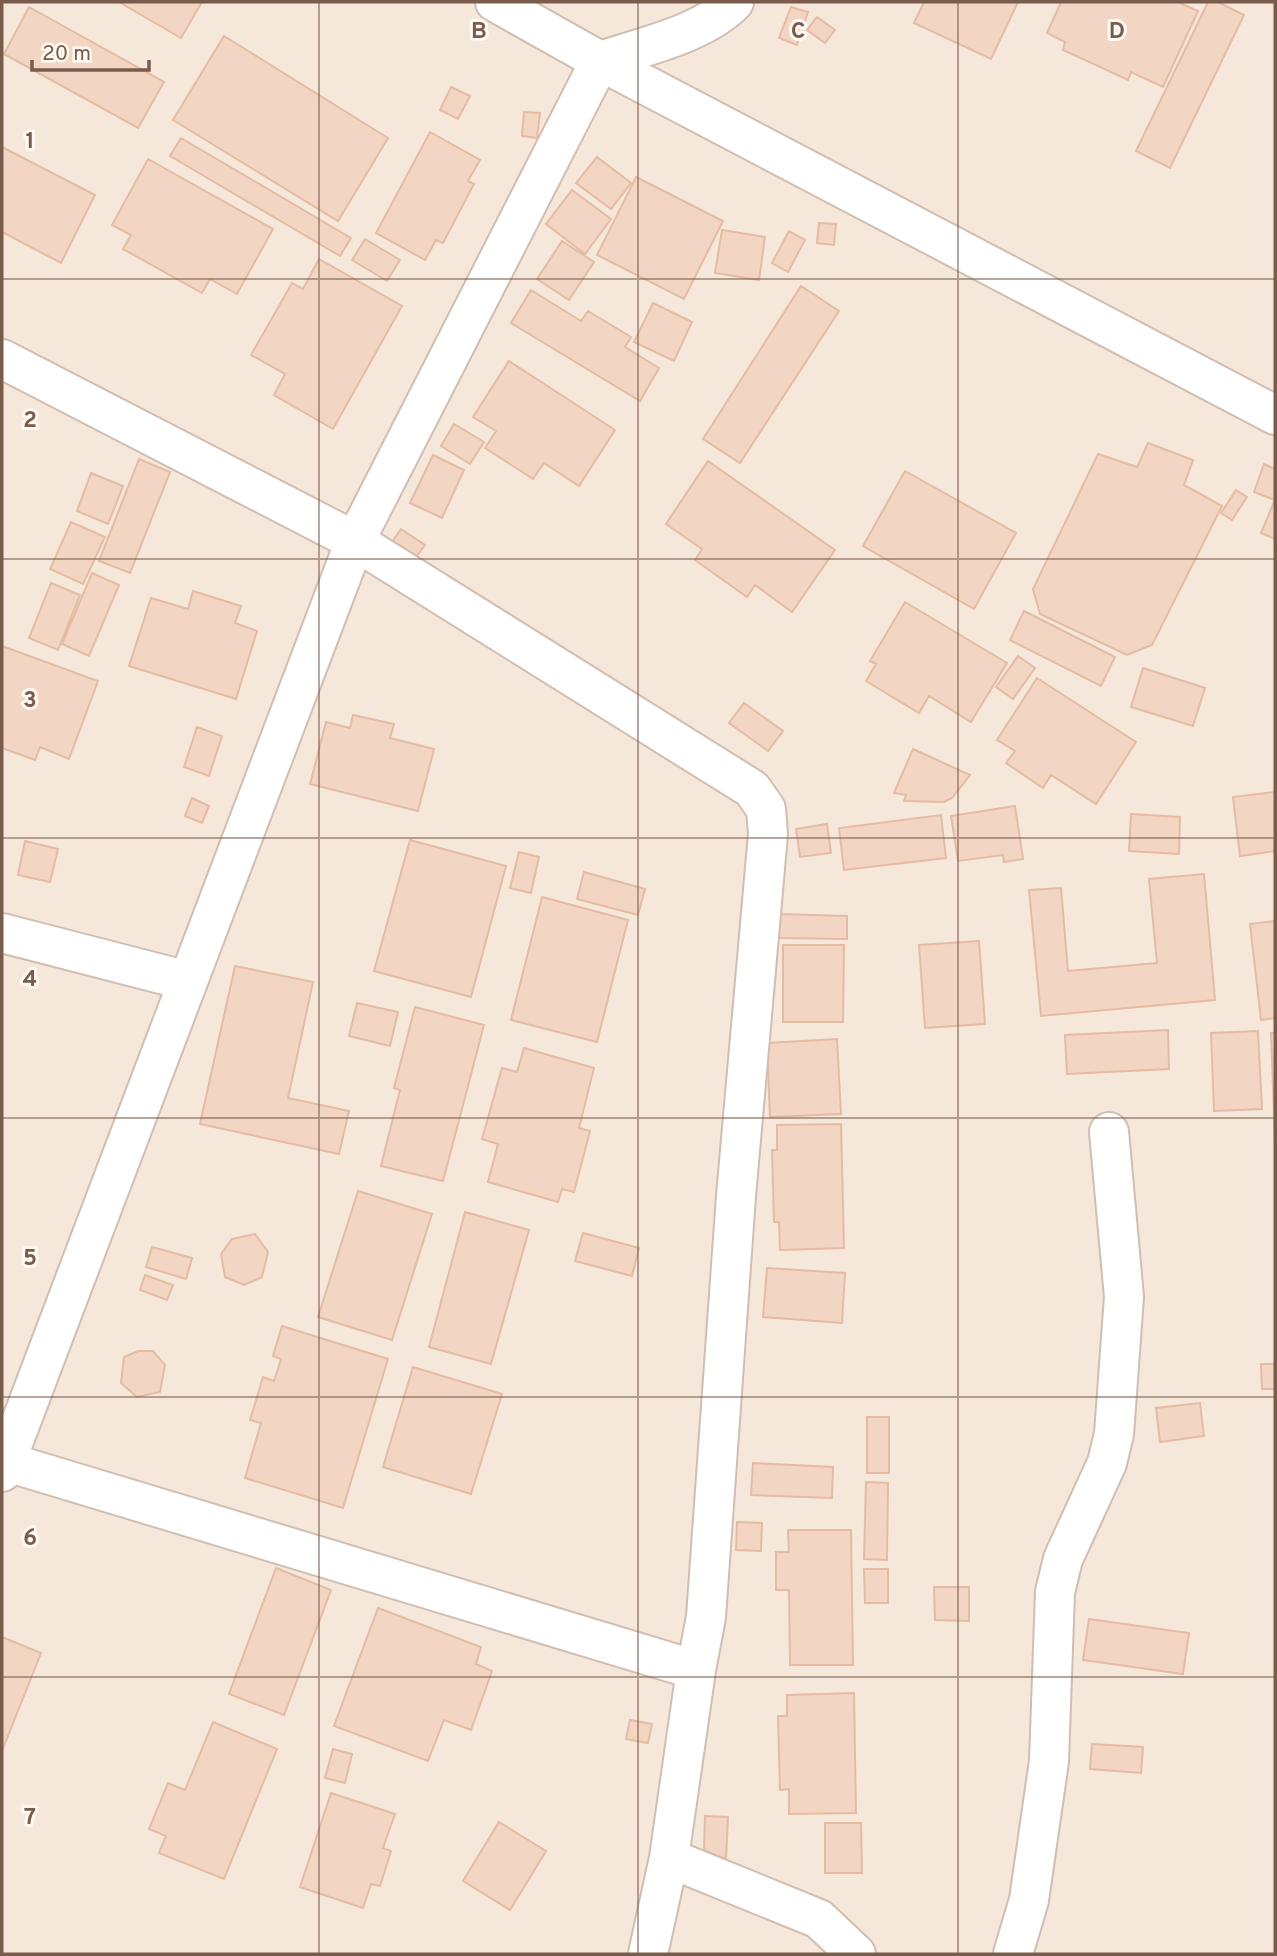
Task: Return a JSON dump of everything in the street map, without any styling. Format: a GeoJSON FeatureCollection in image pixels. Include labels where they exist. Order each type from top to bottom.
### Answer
{"type":"FeatureCollection","features":[{"type":"Feature","properties":{"kind":"street"},"geometry":{"type":"LineString","coordinates":[[495,2],[600,61],[1275,415]]}},
{"type":"Feature","properties":{"kind":"street"},"geometry":{"type":"LineString","coordinates":[[696,1671],[4,1467],[355,541],[600,61],[672,38],[710,20],[734,2]]}},
{"type":"Feature","properties":{"kind":"street"},"geometry":{"type":"LineString","coordinates":[[2,359],[355,541],[752,789],[766,809],[768,834],[736,1196],[706,1617],[669,1858],[648,1954]]}},
{"type":"Feature","properties":{"kind":"street"},"geometry":{"type":"LineString","coordinates":[[2,933],[188,981]]}},
{"type":"Feature","properties":{"kind":"street"},"geometry":{"type":"LineString","coordinates":[[1013,1954],[1029,1900],[1049,1760],[1055,1592],[1063,1559],[1107,1463],[1114,1434],[1124,1297],[1109,1132]]}},
{"type":"Feature","properties":{"kind":"street"},"geometry":{"type":"LineString","coordinates":[[669,1858],[819,1919],[856,1954]]}},
{"type":"Feature","properties":{"kind":"shaded area"},"geometry":{"type":"Polygon","coordinates":[[[2,2],[1275,2],[1275,1954],[2,1954],[2,2]]]}},
{"type":"Feature","properties":{"kind":"building"},"geometry":{"type":"Polygon","coordinates":[[[119,2],[202,2],[181,38],[119,2]]]}},
{"type":"Feature","properties":{"kind":"building"},"geometry":{"type":"Polygon","coordinates":[[[924,2],[1018,2],[991,59],[914,23],[924,2]]]}},
{"type":"Feature","properties":{"kind":"building"},"geometry":{"type":"Polygon","coordinates":[[[1061,2],[1178,2],[1198,11],[1163,87],[1131,72],[1128,80],[1063,50],[1065,42],[1047,33],[1061,2]]]}},
{"type":"Feature","properties":{"kind":"building"},"geometry":{"type":"Polygon","coordinates":[[[1208,2],[1218,2],[1244,15],[1170,168],[1136,151],[1208,2]]]}},
{"type":"Feature","properties":{"kind":"building"},"geometry":{"type":"Polygon","coordinates":[[[29,7],[164,82],[138,128],[4,54],[29,7]]]}},
{"type":"Feature","properties":{"kind":"building"},"geometry":{"type":"Polygon","coordinates":[[[791,7],[808,12],[797,45],[779,38],[791,7]]]}},
{"type":"Feature","properties":{"kind":"building"},"geometry":{"type":"Polygon","coordinates":[[[817,17],[835,30],[825,43],[807,30],[817,17]]]}},
{"type":"Feature","properties":{"kind":"building"},"geometry":{"type":"Polygon","coordinates":[[[224,36],[388,138],[338,221],[173,120],[224,36]]]}},
{"type":"Feature","properties":{"kind":"building"},"geometry":{"type":"Polygon","coordinates":[[[451,87],[470,96],[458,119],[440,110],[451,87]]]}},
{"type":"Feature","properties":{"kind":"building"},"geometry":{"type":"Polygon","coordinates":[[[524,112],[540,113],[537,138],[522,136],[524,112]]]}},
{"type":"Feature","properties":{"kind":"building"},"geometry":{"type":"Polygon","coordinates":[[[430,132],[480,160],[468,181],[474,184],[443,243],[436,240],[425,260],[376,233],[430,132]]]}},
{"type":"Feature","properties":{"kind":"building"},"geometry":{"type":"Polygon","coordinates":[[[181,138],[351,238],[340,256],[170,156],[181,138]]]}},
{"type":"Feature","properties":{"kind":"building"},"geometry":{"type":"Polygon","coordinates":[[[2,147],[95,195],[61,263],[2,232],[2,147]]]}},
{"type":"Feature","properties":{"kind":"building"},"geometry":{"type":"Polygon","coordinates":[[[597,157],[631,183],[611,209],[576,183],[597,157]]]}},
{"type":"Feature","properties":{"kind":"building"},"geometry":{"type":"Polygon","coordinates":[[[148,159],[273,229],[237,294],[210,279],[202,293],[123,249],[131,235],[112,225],[148,159]]]}},
{"type":"Feature","properties":{"kind":"building"},"geometry":{"type":"Polygon","coordinates":[[[636,177],[723,221],[684,299],[597,255],[636,177]]]}},
{"type":"Feature","properties":{"kind":"building"},"geometry":{"type":"Polygon","coordinates":[[[572,190],[611,219],[585,254],[546,224],[572,190]]]}},
{"type":"Feature","properties":{"kind":"building"},"geometry":{"type":"Polygon","coordinates":[[[819,223],[836,224],[834,245],[817,243],[819,223]]]}},
{"type":"Feature","properties":{"kind":"building"},"geometry":{"type":"Polygon","coordinates":[[[722,230],[765,237],[759,280],[715,273],[722,230]]]}},
{"type":"Feature","properties":{"kind":"building"},"geometry":{"type":"Polygon","coordinates":[[[789,231],[805,240],[788,272],[772,263],[789,231]]]}},
{"type":"Feature","properties":{"kind":"building"},"geometry":{"type":"Polygon","coordinates":[[[365,239],[400,260],[387,281],[352,260],[365,239]]]}},
{"type":"Feature","properties":{"kind":"building"},"geometry":{"type":"Polygon","coordinates":[[[562,241],[594,262],[569,300],[537,279],[562,241]]]}},
{"type":"Feature","properties":{"kind":"building"},"geometry":{"type":"Polygon","coordinates":[[[319,259],[402,306],[333,429],[274,395],[285,374],[251,355],[292,283],[303,289],[319,259]]]}},
{"type":"Feature","properties":{"kind":"building"},"geometry":{"type":"Polygon","coordinates":[[[801,286],[839,311],[740,463],[703,439],[801,286]]]}},
{"type":"Feature","properties":{"kind":"building"},"geometry":{"type":"Polygon","coordinates":[[[531,290],[581,321],[588,311],[631,337],[625,347],[659,368],[640,401],[511,323],[531,290]]]}},
{"type":"Feature","properties":{"kind":"building"},"geometry":{"type":"Polygon","coordinates":[[[653,303],[692,322],[674,361],[634,342],[653,303]]]}},
{"type":"Feature","properties":{"kind":"building"},"geometry":{"type":"Polygon","coordinates":[[[509,361],[615,430],[579,486],[544,463],[533,479],[485,448],[496,431],[473,417],[509,361]]]}},
{"type":"Feature","properties":{"kind":"building"},"geometry":{"type":"Polygon","coordinates":[[[454,424],[484,442],[470,464],[441,446],[454,424]]]}},
{"type":"Feature","properties":{"kind":"building"},"geometry":{"type":"Polygon","coordinates":[[[1148,443],[1193,460],[1184,485],[1222,506],[1152,645],[1127,655],[1040,614],[1033,589],[1098,454],[1137,467],[1148,443]]]}},
{"type":"Feature","properties":{"kind":"building"},"geometry":{"type":"Polygon","coordinates":[[[433,455],[464,470],[442,518],[410,503],[433,455]]]}},
{"type":"Feature","properties":{"kind":"building"},"geometry":{"type":"Polygon","coordinates":[[[139,459],[170,472],[130,573],[99,561],[139,459]]]}},
{"type":"Feature","properties":{"kind":"building"},"geometry":{"type":"Polygon","coordinates":[[[708,461],[835,550],[792,612],[755,585],[747,597],[695,560],[702,549],[666,524],[708,461]]]}},
{"type":"Feature","properties":{"kind":"building"},"geometry":{"type":"Polygon","coordinates":[[[1264,464],[1275,469],[1275,500],[1254,492],[1264,464]]]}},
{"type":"Feature","properties":{"kind":"building"},"geometry":{"type":"Polygon","coordinates":[[[905,471],[1016,533],[974,609],[863,546],[905,471]]]}},
{"type":"Feature","properties":{"kind":"building"},"geometry":{"type":"Polygon","coordinates":[[[91,473],[123,486],[108,524],[77,511],[91,473]]]}},
{"type":"Feature","properties":{"kind":"building"},"geometry":{"type":"Polygon","coordinates":[[[1236,490],[1247,497],[1232,520],[1221,513],[1236,490]]]}},
{"type":"Feature","properties":{"kind":"building"},"geometry":{"type":"Polygon","coordinates":[[[1275,502],[1275,539],[1261,533],[1275,502]]]}},
{"type":"Feature","properties":{"kind":"building"},"geometry":{"type":"Polygon","coordinates":[[[71,522],[105,537],[83,584],[50,569],[71,522]]]}},
{"type":"Feature","properties":{"kind":"building"},"geometry":{"type":"Polygon","coordinates":[[[401,529],[425,545],[413,561],[390,545],[401,529]]]}},
{"type":"Feature","properties":{"kind":"building"},"geometry":{"type":"Polygon","coordinates":[[[92,573],[119,585],[89,656],[62,644],[92,573]]]}},
{"type":"Feature","properties":{"kind":"building"},"geometry":{"type":"Polygon","coordinates":[[[51,583],[80,595],[58,650],[29,638],[51,583]]]}},
{"type":"Feature","properties":{"kind":"building"},"geometry":{"type":"Polygon","coordinates":[[[193,591],[241,606],[235,623],[257,631],[236,699],[129,666],[151,598],[188,609],[193,591]]]}},
{"type":"Feature","properties":{"kind":"building"},"geometry":{"type":"Polygon","coordinates":[[[905,602],[1007,663],[971,722],[929,696],[919,713],[866,681],[876,664],[870,661],[905,602]]]}},
{"type":"Feature","properties":{"kind":"building"},"geometry":{"type":"Polygon","coordinates":[[[1024,611],[1115,657],[1101,686],[1010,640],[1024,611]]]}},
{"type":"Feature","properties":{"kind":"building"},"geometry":{"type":"Polygon","coordinates":[[[2,646],[98,681],[69,759],[40,747],[35,760],[2,748],[2,646]]]}},
{"type":"Feature","properties":{"kind":"building"},"geometry":{"type":"Polygon","coordinates":[[[1018,656],[1035,668],[1013,699],[996,687],[1018,656]]]}},
{"type":"Feature","properties":{"kind":"building"},"geometry":{"type":"Polygon","coordinates":[[[1143,668],[1205,688],[1193,726],[1131,707],[1143,668]]]}},
{"type":"Feature","properties":{"kind":"building"},"geometry":{"type":"Polygon","coordinates":[[[1037,678],[1136,742],[1096,804],[1051,775],[1043,788],[1006,763],[1015,751],[997,740],[1037,678]]]}},
{"type":"Feature","properties":{"kind":"building"},"geometry":{"type":"Polygon","coordinates":[[[744,703],[783,731],[768,751],[729,723],[744,703]]]}},
{"type":"Feature","properties":{"kind":"building"},"geometry":{"type":"Polygon","coordinates":[[[353,715],[394,724],[390,738],[434,749],[418,811],[310,784],[326,722],[350,728],[353,715]]]}},
{"type":"Feature","properties":{"kind":"building"},"geometry":{"type":"Polygon","coordinates":[[[197,727],[222,736],[209,776],[184,767],[197,727]]]}},
{"type":"Feature","properties":{"kind":"building"},"geometry":{"type":"Polygon","coordinates":[[[913,749],[970,775],[952,798],[944,802],[904,801],[906,795],[894,793],[913,749]]]}},
{"type":"Feature","properties":{"kind":"building"},"geometry":{"type":"Polygon","coordinates":[[[1275,792],[1275,851],[1240,856],[1233,797],[1275,792]]]}},
{"type":"Feature","properties":{"kind":"building"},"geometry":{"type":"Polygon","coordinates":[[[192,798],[209,806],[202,823],[185,816],[192,798]]]}},
{"type":"Feature","properties":{"kind":"building"},"geometry":{"type":"Polygon","coordinates":[[[1015,806],[1023,859],[1004,862],[1003,855],[958,861],[951,816],[1015,806]]]}},
{"type":"Feature","properties":{"kind":"building"},"geometry":{"type":"Polygon","coordinates":[[[1131,814],[1180,817],[1179,854],[1129,851],[1131,814]]]}},
{"type":"Feature","properties":{"kind":"building"},"geometry":{"type":"Polygon","coordinates":[[[941,815],[946,858],[844,870],[839,828],[941,815]]]}},
{"type":"Feature","properties":{"kind":"building"},"geometry":{"type":"Polygon","coordinates":[[[827,824],[831,853],[800,857],[796,829],[827,824]]]}},
{"type":"Feature","properties":{"kind":"building"},"geometry":{"type":"Polygon","coordinates":[[[410,840],[506,866],[471,997],[374,971],[410,840]]]}},
{"type":"Feature","properties":{"kind":"building"},"geometry":{"type":"Polygon","coordinates":[[[25,841],[58,849],[50,882],[18,875],[25,841]]]}},
{"type":"Feature","properties":{"kind":"building"},"geometry":{"type":"Polygon","coordinates":[[[519,852],[539,857],[531,893],[510,888],[519,852]]]}},
{"type":"Feature","properties":{"kind":"building"},"geometry":{"type":"Polygon","coordinates":[[[584,872],[645,889],[638,915],[577,899],[584,872]]]}},
{"type":"Feature","properties":{"kind":"building"},"geometry":{"type":"Polygon","coordinates":[[[1204,874],[1215,1000],[1041,1016],[1029,890],[1061,888],[1068,971],[1157,963],[1149,879],[1204,874]]]}},
{"type":"Feature","properties":{"kind":"building"},"geometry":{"type":"Polygon","coordinates":[[[542,897],[628,920],[597,1042],[511,1020],[542,897]]]}},
{"type":"Feature","properties":{"kind":"building"},"geometry":{"type":"Polygon","coordinates":[[[778,914],[847,916],[847,939],[777,938],[778,914]]]}},
{"type":"Feature","properties":{"kind":"building"},"geometry":{"type":"Polygon","coordinates":[[[1275,921],[1275,1018],[1261,1020],[1250,924],[1275,921]]]}},
{"type":"Feature","properties":{"kind":"building"},"geometry":{"type":"Polygon","coordinates":[[[979,941],[985,1024],[925,1028],[919,945],[979,941]]]}},
{"type":"Feature","properties":{"kind":"building"},"geometry":{"type":"Polygon","coordinates":[[[783,945],[844,945],[843,1022],[783,1022],[783,945]]]}},
{"type":"Feature","properties":{"kind":"building"},"geometry":{"type":"Polygon","coordinates":[[[235,966],[313,982],[288,1098],[349,1111],[339,1154],[200,1124],[235,966]]]}},
{"type":"Feature","properties":{"kind":"building"},"geometry":{"type":"Polygon","coordinates":[[[357,1003],[398,1012],[390,1046],[349,1036],[357,1003]]]}},
{"type":"Feature","properties":{"kind":"building"},"geometry":{"type":"Polygon","coordinates":[[[415,1007],[484,1025],[443,1181],[381,1166],[400,1090],[394,1088],[415,1007]]]}},
{"type":"Feature","properties":{"kind":"building"},"geometry":{"type":"Polygon","coordinates":[[[1168,1030],[1169,1069],[1067,1074],[1065,1035],[1168,1030]]]}},
{"type":"Feature","properties":{"kind":"building"},"geometry":{"type":"Polygon","coordinates":[[[1258,1031],[1262,1109],[1214,1111],[1211,1033],[1258,1031]]]}},
{"type":"Feature","properties":{"kind":"building"},"geometry":{"type":"Polygon","coordinates":[[[1271,1033],[1275,1033],[1275,1143],[1271,1033]]]}},
{"type":"Feature","properties":{"kind":"building"},"geometry":{"type":"Polygon","coordinates":[[[837,1039],[841,1114],[770,1117],[767,1043],[837,1039]]]}},
{"type":"Feature","properties":{"kind":"building"},"geometry":{"type":"Polygon","coordinates":[[[524,1048],[594,1068],[579,1128],[590,1131],[574,1192],[562,1189],[558,1202],[488,1182],[498,1144],[482,1139],[502,1068],[517,1072],[524,1048]]]}},
{"type":"Feature","properties":{"kind":"building"},"geometry":{"type":"Polygon","coordinates":[[[841,1124],[844,1248],[780,1250],[779,1222],[774,1222],[772,1150],[777,1150],[777,1125],[841,1124]]]}},
{"type":"Feature","properties":{"kind":"building"},"geometry":{"type":"Polygon","coordinates":[[[358,1191],[432,1214],[392,1340],[318,1317],[358,1191]]]}},
{"type":"Feature","properties":{"kind":"building"},"geometry":{"type":"Polygon","coordinates":[[[465,1212],[529,1230],[491,1364],[429,1347],[465,1212]]]}},
{"type":"Feature","properties":{"kind":"building"},"geometry":{"type":"Polygon","coordinates":[[[583,1233],[639,1248],[632,1276],[575,1261],[583,1233]]]}},
{"type":"Feature","properties":{"kind":"building"},"geometry":{"type":"Polygon","coordinates":[[[255,1234],[268,1252],[262,1277],[244,1285],[225,1277],[221,1254],[232,1239],[255,1234]]]}},
{"type":"Feature","properties":{"kind":"building"},"geometry":{"type":"Polygon","coordinates":[[[152,1247],[192,1258],[186,1279],[146,1267],[152,1247]]]}},
{"type":"Feature","properties":{"kind":"building"},"geometry":{"type":"Polygon","coordinates":[[[767,1268],[845,1273],[842,1323],[763,1317],[767,1268]]]}},
{"type":"Feature","properties":{"kind":"building"},"geometry":{"type":"Polygon","coordinates":[[[145,1275],[173,1285],[167,1300],[140,1290],[145,1275]]]}},
{"type":"Feature","properties":{"kind":"building"},"geometry":{"type":"Polygon","coordinates":[[[282,1326],[388,1359],[343,1508],[245,1478],[261,1423],[250,1420],[263,1377],[274,1381],[281,1359],[273,1356],[282,1326]]]}},
{"type":"Feature","properties":{"kind":"building"},"geometry":{"type":"Polygon","coordinates":[[[138,1351],[153,1351],[165,1365],[160,1392],[137,1397],[121,1383],[124,1357],[138,1351]]]}},
{"type":"Feature","properties":{"kind":"building"},"geometry":{"type":"Polygon","coordinates":[[[1261,1364],[1275,1364],[1275,1389],[1262,1389],[1261,1364]]]}},
{"type":"Feature","properties":{"kind":"building"},"geometry":{"type":"Polygon","coordinates":[[[413,1367],[502,1394],[471,1494],[383,1467],[413,1367]]]}},
{"type":"Feature","properties":{"kind":"building"},"geometry":{"type":"Polygon","coordinates":[[[1200,1403],[1204,1436],[1160,1442],[1156,1408],[1200,1403]]]}},
{"type":"Feature","properties":{"kind":"building"},"geometry":{"type":"Polygon","coordinates":[[[867,1417],[889,1417],[889,1473],[867,1473],[867,1417]]]}},
{"type":"Feature","properties":{"kind":"building"},"geometry":{"type":"Polygon","coordinates":[[[753,1463],[833,1467],[832,1498],[751,1495],[753,1463]]]}},
{"type":"Feature","properties":{"kind":"building"},"geometry":{"type":"Polygon","coordinates":[[[866,1482],[888,1483],[887,1560],[864,1559],[866,1482]]]}},
{"type":"Feature","properties":{"kind":"building"},"geometry":{"type":"Polygon","coordinates":[[[737,1522],[762,1523],[761,1551],[736,1550],[737,1522]]]}},
{"type":"Feature","properties":{"kind":"building"},"geometry":{"type":"Polygon","coordinates":[[[788,1530],[851,1530],[853,1665],[790,1665],[789,1590],[776,1590],[776,1552],[789,1552],[788,1530]]]}},
{"type":"Feature","properties":{"kind":"building"},"geometry":{"type":"Polygon","coordinates":[[[276,1568],[331,1590],[284,1715],[229,1694],[276,1568]]]}},
{"type":"Feature","properties":{"kind":"building"},"geometry":{"type":"Polygon","coordinates":[[[864,1569],[888,1569],[888,1603],[865,1603],[864,1569]]]}},
{"type":"Feature","properties":{"kind":"building"},"geometry":{"type":"Polygon","coordinates":[[[934,1587],[969,1587],[969,1621],[935,1620],[934,1587]]]}},
{"type":"Feature","properties":{"kind":"building"},"geometry":{"type":"Polygon","coordinates":[[[378,1608],[481,1647],[476,1664],[492,1671],[471,1730],[444,1720],[428,1761],[334,1726],[378,1608]]]}},
{"type":"Feature","properties":{"kind":"building"},"geometry":{"type":"Polygon","coordinates":[[[1089,1619],[1189,1633],[1183,1674],[1083,1660],[1089,1619]]]}},
{"type":"Feature","properties":{"kind":"building"},"geometry":{"type":"Polygon","coordinates":[[[2,1637],[41,1653],[2,1751],[2,1637]]]}},
{"type":"Feature","properties":{"kind":"building"},"geometry":{"type":"Polygon","coordinates":[[[854,1693],[856,1813],[789,1814],[789,1789],[780,1790],[778,1716],[787,1716],[787,1695],[854,1693]]]}},
{"type":"Feature","properties":{"kind":"building"},"geometry":{"type":"Polygon","coordinates":[[[630,1720],[652,1724],[648,1743],[626,1739],[630,1720]]]}},
{"type":"Feature","properties":{"kind":"building"},"geometry":{"type":"Polygon","coordinates":[[[213,1722],[277,1749],[224,1879],[159,1853],[166,1836],[149,1829],[168,1783],[185,1790],[213,1722]]]}},
{"type":"Feature","properties":{"kind":"building"},"geometry":{"type":"Polygon","coordinates":[[[1092,1744],[1143,1747],[1141,1773],[1090,1769],[1092,1744]]]}},
{"type":"Feature","properties":{"kind":"building"},"geometry":{"type":"Polygon","coordinates":[[[333,1749],[352,1754],[345,1783],[325,1778],[333,1749]]]}},
{"type":"Feature","properties":{"kind":"building"},"geometry":{"type":"Polygon","coordinates":[[[331,1793],[395,1814],[383,1848],[391,1851],[380,1886],[371,1884],[363,1908],[300,1887],[331,1793]]]}},
{"type":"Feature","properties":{"kind":"building"},"geometry":{"type":"Polygon","coordinates":[[[705,1816],[728,1817],[726,1859],[704,1851],[705,1816]]]}},
{"type":"Feature","properties":{"kind":"building"},"geometry":{"type":"Polygon","coordinates":[[[499,1822],[546,1851],[510,1910],[463,1881],[499,1822]]]}},
{"type":"Feature","properties":{"kind":"building"},"geometry":{"type":"Polygon","coordinates":[[[825,1823],[861,1823],[862,1873],[825,1873],[825,1823]]]}}]}
